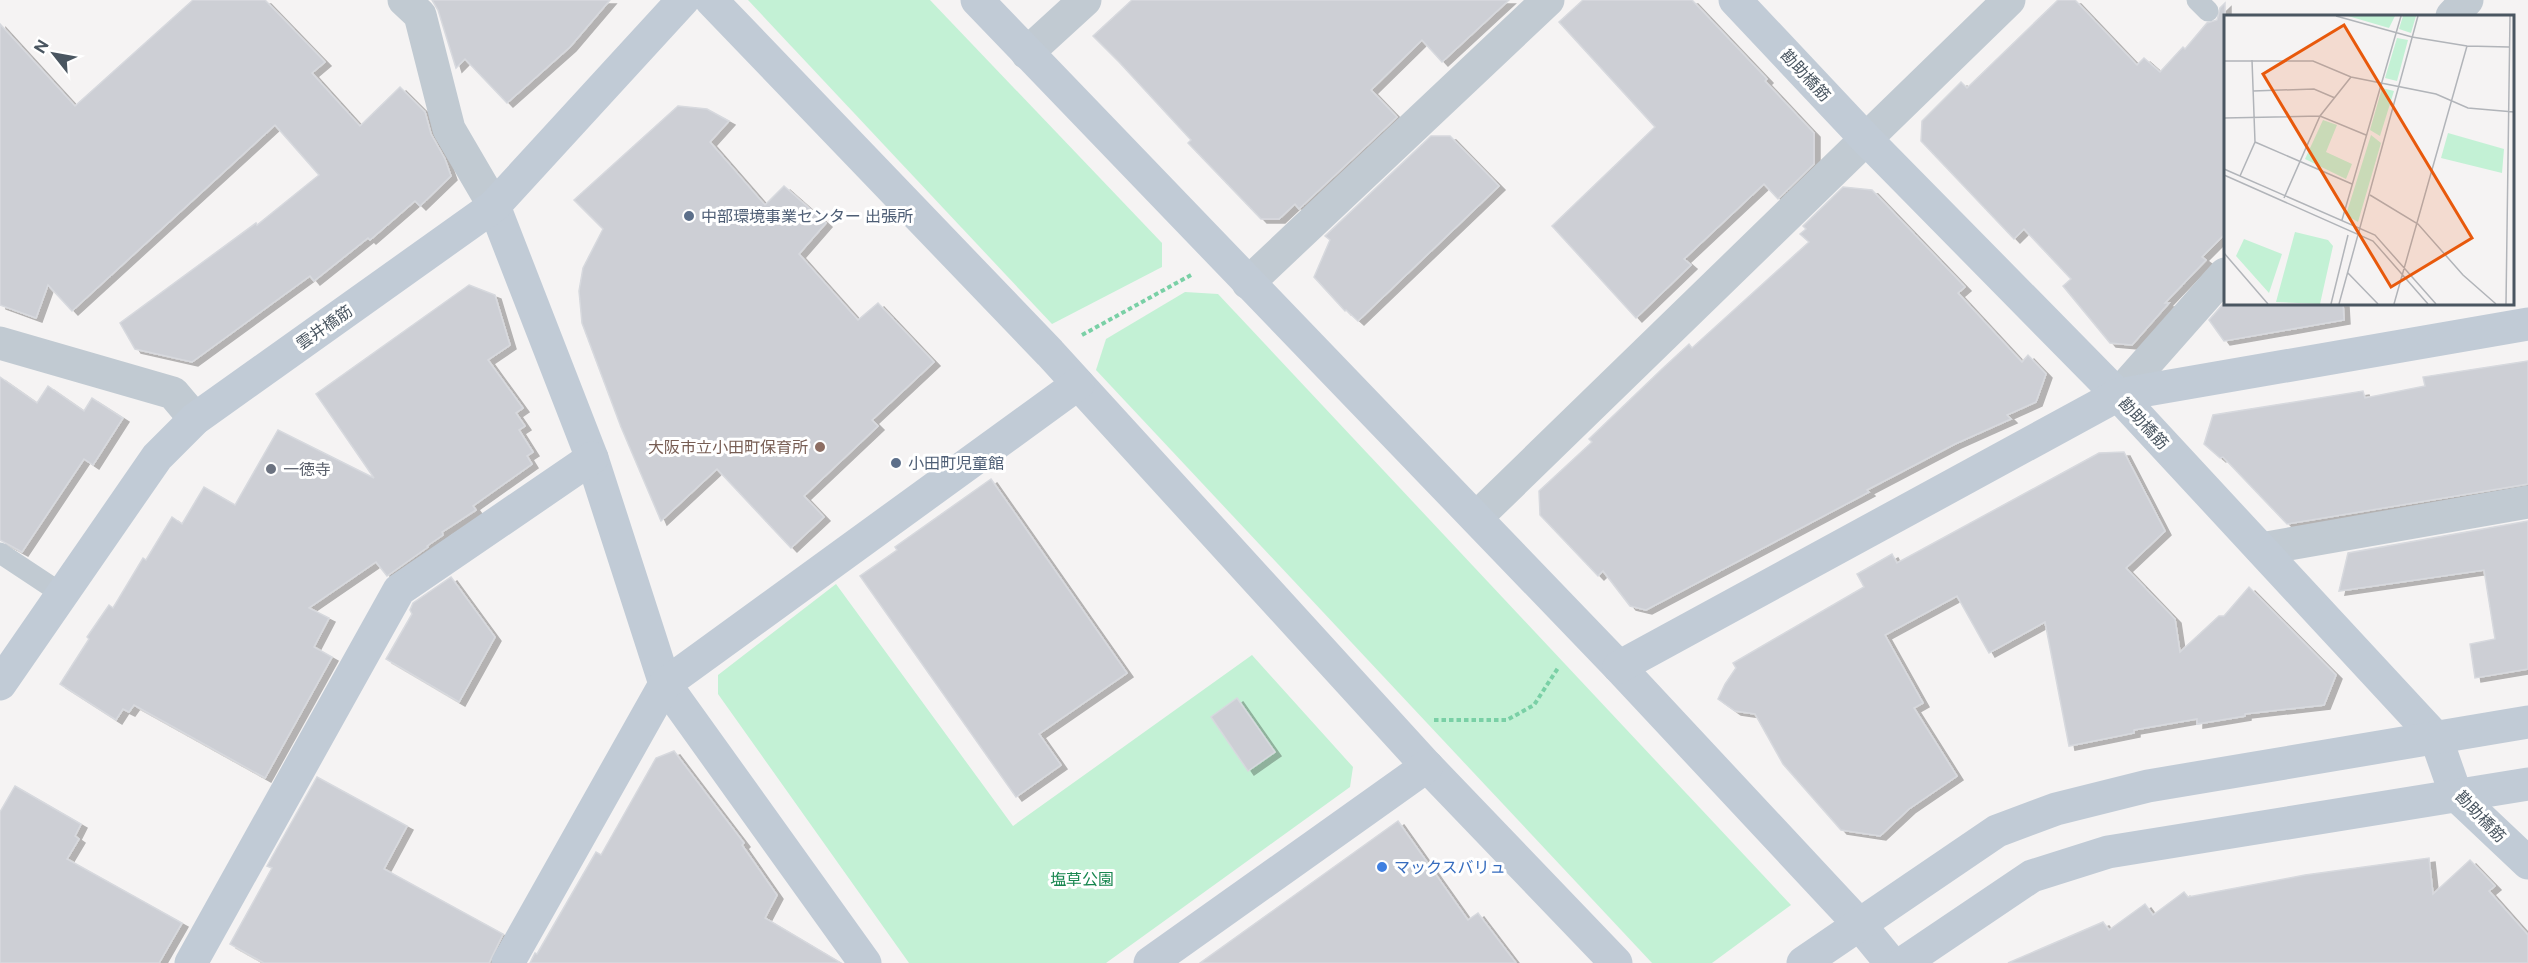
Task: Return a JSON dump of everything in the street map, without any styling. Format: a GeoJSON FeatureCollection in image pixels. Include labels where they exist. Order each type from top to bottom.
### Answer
{"type":"FeatureCollection","features":[{"type":"Feature","properties":{"kind":"street"},"geometry":{"type":"LineString","coordinates":[[404,0],[420,15],[449,129],[494,206],[592,458],[665,684],[865,963]]}},
{"type":"Feature","properties":{"kind":"street","name":"雲井橋筋"},"geometry":{"type":"LineString","coordinates":[[0,684],[158,458],[195,418],[494,206],[683,0]]}},
{"type":"Feature","properties":{"kind":"street"},"geometry":{"type":"LineString","coordinates":[[711,0],[1050,353],[1427,766],[1616,963]]}},
{"type":"Feature","properties":{"kind":"street"},"geometry":{"type":"LineString","coordinates":[[977,0],[1619,667],[1859,924],[1891,963]]}},
{"type":"Feature","properties":{"kind":"street"},"geometry":{"type":"LineString","coordinates":[[1027,53],[1085,0]]}},
{"type":"Feature","properties":{"kind":"street"},"geometry":{"type":"LineString","coordinates":[[1248,283],[1548,0]]}},
{"type":"Feature","properties":{"kind":"street","name":"勘助橋筋"},"geometry":{"type":"LineString","coordinates":[[1735,0],[1865,138],[2118,395],[2436,738],[2456,795],[2528,863]]}},
{"type":"Feature","properties":{"kind":"street"},"geometry":{"type":"LineString","coordinates":[[1476,518],[2009,0]]}},
{"type":"Feature","properties":{"kind":"street"},"geometry":{"type":"LineString","coordinates":[[2453,15],[2467,0]]}},
{"type":"Feature","properties":{"kind":"street"},"geometry":{"type":"LineString","coordinates":[[2118,395],[2224,275]]}},
{"type":"Feature","properties":{"kind":"street"},"geometry":{"type":"LineString","coordinates":[[1619,667],[2118,395],[2528,324]]}},
{"type":"Feature","properties":{"kind":"street"},"geometry":{"type":"LineString","coordinates":[[0,343],[173,393],[195,418]]}},
{"type":"Feature","properties":{"kind":"street"},"geometry":{"type":"LineString","coordinates":[[508,963],[665,684],[1078,384]]}},
{"type":"Feature","properties":{"kind":"street"},"geometry":{"type":"LineString","coordinates":[[191,963],[399,590],[592,458]]}},
{"type":"Feature","properties":{"kind":"street"},"geometry":{"type":"LineString","coordinates":[[2261,549],[2528,502]]}},
{"type":"Feature","properties":{"kind":"street"},"geometry":{"type":"LineString","coordinates":[[1803,963],[1997,831],[2056,809],[2148,786],[2528,722]]}},
{"type":"Feature","properties":{"kind":"street"},"geometry":{"type":"LineString","coordinates":[[1150,963],[1427,766]]}},
{"type":"Feature","properties":{"kind":"street"},"geometry":{"type":"LineString","coordinates":[[1903,963],[2032,876],[2108,852],[2528,784]]}},
{"type":"Feature","properties":{"kind":"lane"},"geometry":{"type":"LineString","coordinates":[[0,553],[62,594]]}},
{"type":"Feature","properties":{"kind":"path"},"geometry":{"type":"LineString","coordinates":[[1050,353],[1223,257]]}},
{"type":"Feature","properties":{"kind":"path"},"geometry":{"type":"LineString","coordinates":[[1433,720],[1508,720],[1534,705],[1558,668]]}},
{"type":"Feature","properties":{"kind":"green space"},"geometry":{"type":"Polygon","coordinates":[[[748,0],[930,0],[1162,243],[1162,267],[1052,324],[748,0]]]}},
{"type":"Feature","properties":{"kind":"green space"},"geometry":{"type":"Polygon","coordinates":[[[1185,292],[1218,294],[1791,905],[1712,963],[1652,963],[1096,370],[1106,339],[1185,292]]]}},
{"type":"Feature","properties":{"kind":"green space","name":"塩草公園"},"geometry":{"type":"Polygon","coordinates":[[[836,584],[1013,826],[1252,655],[1353,767],[1350,787],[1106,963],[909,963],[718,694],[718,675],[836,584]]]}},
{"type":"Feature","properties":{"kind":"building"},"geometry":{"type":"Polygon","coordinates":[[[193,0],[265,0],[325,62],[312,73],[360,126],[400,87],[425,112],[431,134],[445,159],[451,176],[420,206],[415,201],[370,240],[368,238],[314,281],[310,276],[192,362],[135,349],[120,323],[256,223],[257,225],[319,175],[275,125],[72,311],[48,285],[36,318],[0,305],[0,24],[75,106],[193,0]]]}},
{"type":"Feature","properties":{"kind":"building"},"geometry":{"type":"Polygon","coordinates":[[[432,0],[610,0],[570,47],[507,103],[465,59],[456,68],[438,10],[432,0]]]}},
{"type":"Feature","properties":{"kind":"building"},"geometry":{"type":"Polygon","coordinates":[[[1132,0],[1509,0],[1442,62],[1422,40],[1371,90],[1397,117],[1299,209],[1295,204],[1279,219],[1261,219],[1188,143],[1191,140],[1093,36],[1132,0]]]}},
{"type":"Feature","properties":{"kind":"building"},"geometry":{"type":"Polygon","coordinates":[[[1583,0],[1692,0],[1767,79],[1765,81],[1814,133],[1814,164],[1778,199],[1764,184],[1684,259],[1691,265],[1636,318],[1552,226],[1655,127],[1559,22],[1583,0]]]}},
{"type":"Feature","properties":{"kind":"building"},"geometry":{"type":"Polygon","coordinates":[[[2058,0],[2075,0],[2137,65],[2144,58],[2160,72],[2183,47],[2185,49],[2207,23],[2217,20],[2220,8],[2225,3],[2224,235],[2202,257],[2206,260],[2165,303],[2169,303],[2132,345],[2110,343],[2063,286],[2071,279],[2024,229],[2014,239],[1921,141],[1922,121],[1961,82],[1967,88],[2058,0]]]}},
{"type":"Feature","properties":{"kind":"building"},"geometry":{"type":"Polygon","coordinates":[[[678,106],[707,109],[729,121],[710,142],[765,205],[784,186],[826,223],[799,254],[858,320],[878,303],[934,362],[872,420],[878,426],[804,496],[824,517],[791,548],[717,469],[661,521],[621,427],[582,323],[579,291],[583,268],[603,229],[574,200],[678,106]]]}},
{"type":"Feature","properties":{"kind":"building"},"geometry":{"type":"Polygon","coordinates":[[[1431,136],[1450,136],[1499,186],[1358,321],[1345,311],[1314,277],[1330,240],[1325,236],[1431,136]]]}},
{"type":"Feature","properties":{"kind":"building"},"geometry":{"type":"Polygon","coordinates":[[[1843,187],[1872,190],[1965,287],[1958,293],[2022,362],[2028,355],[2046,374],[2036,402],[2007,415],[2011,419],[1955,444],[1867,490],[1869,492],[1646,610],[1630,606],[1603,571],[1598,576],[1540,515],[1539,491],[1592,442],[1589,439],[1689,344],[1692,348],[1809,242],[1800,234],[1806,229],[1803,226],[1843,187]]]}},
{"type":"Feature","properties":{"kind":"building"},"geometry":{"type":"Polygon","coordinates":[[[469,285],[495,295],[510,345],[488,360],[523,408],[516,413],[525,426],[519,430],[533,452],[527,456],[532,464],[473,506],[476,510],[442,532],[443,535],[428,547],[387,576],[376,562],[309,608],[329,618],[314,647],[332,657],[265,778],[134,705],[129,712],[123,709],[116,720],[60,684],[89,639],[87,637],[109,605],[113,608],[143,558],[146,560],[172,517],[182,524],[204,487],[235,505],[278,430],[374,478],[316,394],[469,285]]]}},
{"type":"Feature","properties":{"kind":"building"},"geometry":{"type":"Polygon","coordinates":[[[2224,303],[2343,304],[2344,320],[2224,341],[2209,320],[2224,303]]]}},
{"type":"Feature","properties":{"kind":"building"},"geometry":{"type":"Polygon","coordinates":[[[2528,361],[2528,484],[2287,524],[2223,457],[2220,458],[2204,444],[2213,415],[2363,391],[2365,398],[2425,386],[2423,377],[2528,361]]]}},
{"type":"Feature","properties":{"kind":"building"},"geometry":{"type":"Polygon","coordinates":[[[0,377],[37,403],[48,386],[84,411],[92,398],[123,418],[93,465],[84,459],[22,552],[0,540],[0,377]]]}},
{"type":"Feature","properties":{"kind":"building"},"geometry":{"type":"Polygon","coordinates":[[[2124,452],[2165,531],[2126,568],[2175,619],[2180,652],[2219,616],[2224,616],[2249,587],[2336,675],[2324,705],[2245,714],[2245,716],[2197,724],[2197,719],[2134,730],[2134,733],[2069,746],[2045,622],[1989,653],[1957,596],[1885,635],[1923,703],[1914,708],[1957,776],[1909,809],[1880,836],[1841,830],[1783,764],[1755,714],[1735,711],[1718,699],[1736,668],[1733,663],[1864,587],[1857,574],[1892,554],[1897,563],[2099,453],[2124,452]]]}},
{"type":"Feature","properties":{"kind":"building"},"geometry":{"type":"Polygon","coordinates":[[[991,479],[1127,673],[1039,734],[1061,765],[1016,797],[860,576],[897,550],[895,547],[991,479]]]}},
{"type":"Feature","properties":{"kind":"building"},"geometry":{"type":"Polygon","coordinates":[[[2528,521],[2528,669],[2475,678],[2470,644],[2495,639],[2484,570],[2339,591],[2348,553],[2528,521]]]}},
{"type":"Feature","properties":{"kind":"building"},"geometry":{"type":"Polygon","coordinates":[[[451,577],[495,637],[459,702],[386,659],[412,614],[410,610],[413,603],[451,577]]]}},
{"type":"Feature","properties":{"kind":"building"},"geometry":{"type":"Polygon","coordinates":[[[1237,698],[1275,752],[1248,771],[1211,717],[1237,698]]]}},
{"type":"Feature","properties":{"kind":"building"},"geometry":{"type":"Polygon","coordinates":[[[674,751],[744,843],[742,845],[777,895],[765,918],[841,963],[530,963],[596,852],[601,855],[656,758],[674,751]]]}},
{"type":"Feature","properties":{"kind":"building"},"geometry":{"type":"Polygon","coordinates":[[[317,777],[407,826],[384,869],[503,934],[489,963],[264,963],[230,944],[272,868],[267,866],[317,777]]]}},
{"type":"Feature","properties":{"kind":"building"},"geometry":{"type":"Polygon","coordinates":[[[15,786],[81,824],[75,836],[79,839],[67,859],[182,923],[159,963],[0,963],[0,812],[15,786]]]}},
{"type":"Feature","properties":{"kind":"building","name":"マックスバリュ"},"geometry":{"type":"Polygon","coordinates":[[[1398,821],[1468,920],[1478,913],[1516,963],[1200,963],[1398,821]]]}},
{"type":"Feature","properties":{"kind":"building"},"geometry":{"type":"Polygon","coordinates":[[[2429,858],[2433,894],[2470,860],[2495,886],[2489,891],[2528,935],[2528,963],[2008,963],[2103,922],[2109,930],[2145,904],[2153,915],[2184,892],[2188,897],[2305,875],[2429,858]]]}},
{"type":"Feature","properties":{"kind":"place","name":"中部環境事業センター 出張所"},"geometry":{"type":"Point","coordinates":[689,216]}},
{"type":"Feature","properties":{"kind":"place","name":"大阪市立小田町保育所"},"geometry":{"type":"Point","coordinates":[820,447]}},
{"type":"Feature","properties":{"kind":"place","name":"小田町児童館"},"geometry":{"type":"Point","coordinates":[896,463]}},
{"type":"Feature","properties":{"kind":"place","name":"一徳寺"},"geometry":{"type":"Point","coordinates":[271,469]}},
{"type":"Feature","properties":{"kind":"place","name":"マックスバリュ"},"geometry":{"type":"Point","coordinates":[1382,867]}}]}
